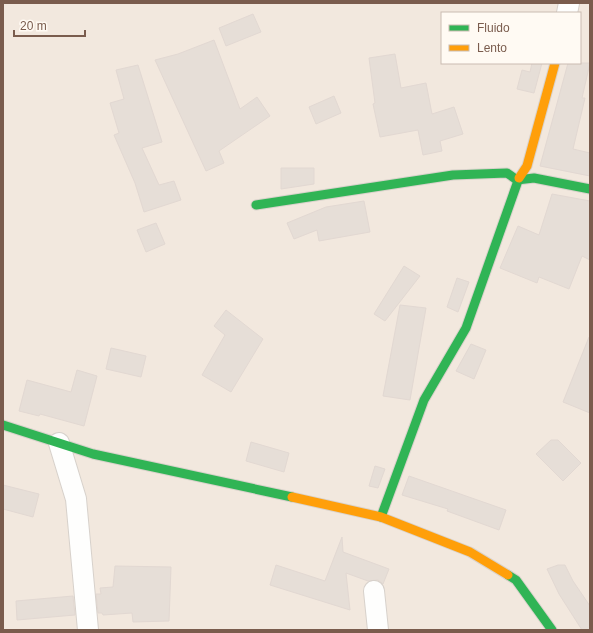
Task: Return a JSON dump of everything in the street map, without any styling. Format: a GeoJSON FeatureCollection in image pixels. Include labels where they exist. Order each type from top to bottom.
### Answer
{"type":"FeatureCollection","features":[{"type":"Feature","properties":{"kind":"street"},"geometry":{"type":"LineString","coordinates":[[381,517],[424,400],[466,328],[517,180],[527,166],[555,64]]}},
{"type":"Feature","properties":{"kind":"street"},"geometry":{"type":"LineString","coordinates":[[256,205],[453,175],[507,173],[517,180],[534,178],[590,190]]}},
{"type":"Feature","properties":{"kind":"street"},"geometry":{"type":"LineString","coordinates":[[3,425],[93,454],[381,517],[470,552],[516,580],[552,630]]}},
{"type":"Feature","properties":{"kind":"street"},"geometry":{"type":"LineString","coordinates":[[59,443],[76,499],[88,630]]}},
{"type":"Feature","properties":{"kind":"street"},"geometry":{"type":"LineString","coordinates":[[374,591],[378,630]]}},
{"type":"Feature","properties":{"kind":"shaded area"},"geometry":{"type":"Polygon","coordinates":[[[3,3],[590,3],[590,630],[3,630],[3,3]]]}},
{"type":"Feature","properties":{"kind":"building"},"geometry":{"type":"Polygon","coordinates":[[[253,14],[261,32],[226,46],[219,28],[253,14]]]}},
{"type":"Feature","properties":{"kind":"building"},"geometry":{"type":"Polygon","coordinates":[[[214,40],[240,109],[257,97],[270,116],[219,151],[224,163],[206,171],[155,60],[178,54],[214,40]]]}},
{"type":"Feature","properties":{"kind":"building"},"geometry":{"type":"Polygon","coordinates":[[[395,54],[401,88],[426,83],[432,114],[454,107],[463,134],[440,141],[442,151],[423,155],[418,130],[380,137],[373,104],[375,103],[369,58],[395,54]]]}},
{"type":"Feature","properties":{"kind":"building"},"geometry":{"type":"Polygon","coordinates":[[[590,63],[582,98],[585,98],[573,149],[590,153],[590,176],[540,166],[568,64],[590,63]]]}},
{"type":"Feature","properties":{"kind":"building"},"geometry":{"type":"Polygon","coordinates":[[[532,64],[542,64],[534,93],[517,89],[522,70],[530,72],[532,64]]]}},
{"type":"Feature","properties":{"kind":"building"},"geometry":{"type":"Polygon","coordinates":[[[138,65],[162,142],[142,148],[159,185],[174,181],[181,200],[144,212],[135,183],[114,135],[119,133],[110,103],[124,99],[116,70],[138,65]]]}},
{"type":"Feature","properties":{"kind":"building"},"geometry":{"type":"Polygon","coordinates":[[[334,96],[341,113],[316,124],[309,107],[334,96]]]}},
{"type":"Feature","properties":{"kind":"building"},"geometry":{"type":"Polygon","coordinates":[[[281,168],[314,168],[314,184],[281,189],[281,168]]]}},
{"type":"Feature","properties":{"kind":"building"},"geometry":{"type":"Polygon","coordinates":[[[552,194],[590,201],[590,260],[582,256],[569,289],[539,277],[537,283],[500,268],[518,226],[539,235],[552,194]]]}},
{"type":"Feature","properties":{"kind":"building"},"geometry":{"type":"Polygon","coordinates":[[[364,201],[370,232],[319,241],[317,230],[294,239],[287,223],[326,207],[364,201]]]}},
{"type":"Feature","properties":{"kind":"building"},"geometry":{"type":"Polygon","coordinates":[[[156,223],[165,244],[146,252],[137,230],[156,223]]]}},
{"type":"Feature","properties":{"kind":"building"},"geometry":{"type":"Polygon","coordinates":[[[404,266],[420,276],[385,321],[374,314],[404,266]]]}},
{"type":"Feature","properties":{"kind":"building"},"geometry":{"type":"Polygon","coordinates":[[[457,278],[469,282],[458,312],[447,307],[457,278]]]}},
{"type":"Feature","properties":{"kind":"building"},"geometry":{"type":"Polygon","coordinates":[[[400,305],[426,308],[410,400],[383,396],[400,305]]]}},
{"type":"Feature","properties":{"kind":"building"},"geometry":{"type":"Polygon","coordinates":[[[226,310],[263,339],[231,392],[202,375],[225,335],[214,326],[226,310]]]}},
{"type":"Feature","properties":{"kind":"building"},"geometry":{"type":"Polygon","coordinates":[[[590,337],[590,413],[563,402],[590,337]]]}},
{"type":"Feature","properties":{"kind":"building"},"geometry":{"type":"Polygon","coordinates":[[[471,344],[486,350],[474,379],[456,371],[471,344]]]}},
{"type":"Feature","properties":{"kind":"building"},"geometry":{"type":"Polygon","coordinates":[[[111,348],[146,356],[141,377],[106,369],[111,348]]]}},
{"type":"Feature","properties":{"kind":"building"},"geometry":{"type":"Polygon","coordinates":[[[77,370],[97,376],[84,426],[40,414],[39,416],[19,411],[27,380],[71,392],[77,370]]]}},
{"type":"Feature","properties":{"kind":"building"},"geometry":{"type":"Polygon","coordinates":[[[551,440],[558,440],[581,463],[563,481],[536,454],[551,440]]]}},
{"type":"Feature","properties":{"kind":"building"},"geometry":{"type":"Polygon","coordinates":[[[251,442],[289,453],[284,472],[246,461],[251,442]]]}},
{"type":"Feature","properties":{"kind":"building"},"geometry":{"type":"Polygon","coordinates":[[[375,466],[385,469],[378,488],[369,486],[375,466]]]}},
{"type":"Feature","properties":{"kind":"building"},"geometry":{"type":"Polygon","coordinates":[[[409,476],[506,510],[499,530],[447,511],[448,509],[402,495],[409,476]]]}},
{"type":"Feature","properties":{"kind":"building"},"geometry":{"type":"Polygon","coordinates":[[[3,485],[39,494],[33,517],[3,509],[3,485]]]}},
{"type":"Feature","properties":{"kind":"building"},"geometry":{"type":"Polygon","coordinates":[[[342,537],[343,552],[389,569],[383,584],[378,580],[368,581],[346,573],[350,610],[270,585],[276,565],[325,581],[342,537]]]}},
{"type":"Feature","properties":{"kind":"building"},"geometry":{"type":"Polygon","coordinates":[[[558,565],[565,565],[573,581],[590,606],[590,630],[582,630],[559,594],[547,569],[558,565]]]}},
{"type":"Feature","properties":{"kind":"building"},"geometry":{"type":"Polygon","coordinates":[[[115,566],[171,567],[169,621],[133,622],[132,613],[103,615],[102,613],[98,613],[96,594],[101,594],[100,588],[113,587],[115,566]]]}},
{"type":"Feature","properties":{"kind":"building"},"geometry":{"type":"Polygon","coordinates":[[[73,596],[75,615],[17,620],[16,601],[73,596]]]}},
{"type":"Feature","properties":{"kind":"traffic: fast"},"geometry":{"type":"LineString","coordinates":[[256,205],[453,175],[507,173],[517,180],[534,178],[590,189]]}},
{"type":"Feature","properties":{"kind":"traffic: fast"},"geometry":{"type":"LineString","coordinates":[[381,517],[424,400],[466,328],[519,178]]}},
{"type":"Feature","properties":{"kind":"traffic: fast"},"geometry":{"type":"LineString","coordinates":[[3,425],[93,454],[292,497]]}},
{"type":"Feature","properties":{"kind":"traffic: fast"},"geometry":{"type":"LineString","coordinates":[[508,575],[516,580],[552,630]]}},
{"type":"Feature","properties":{"kind":"traffic: slow"},"geometry":{"type":"LineString","coordinates":[[519,178],[527,166],[555,64]]}},
{"type":"Feature","properties":{"kind":"traffic: slow"},"geometry":{"type":"LineString","coordinates":[[292,497],[381,517],[470,552],[508,575]]}}]}
